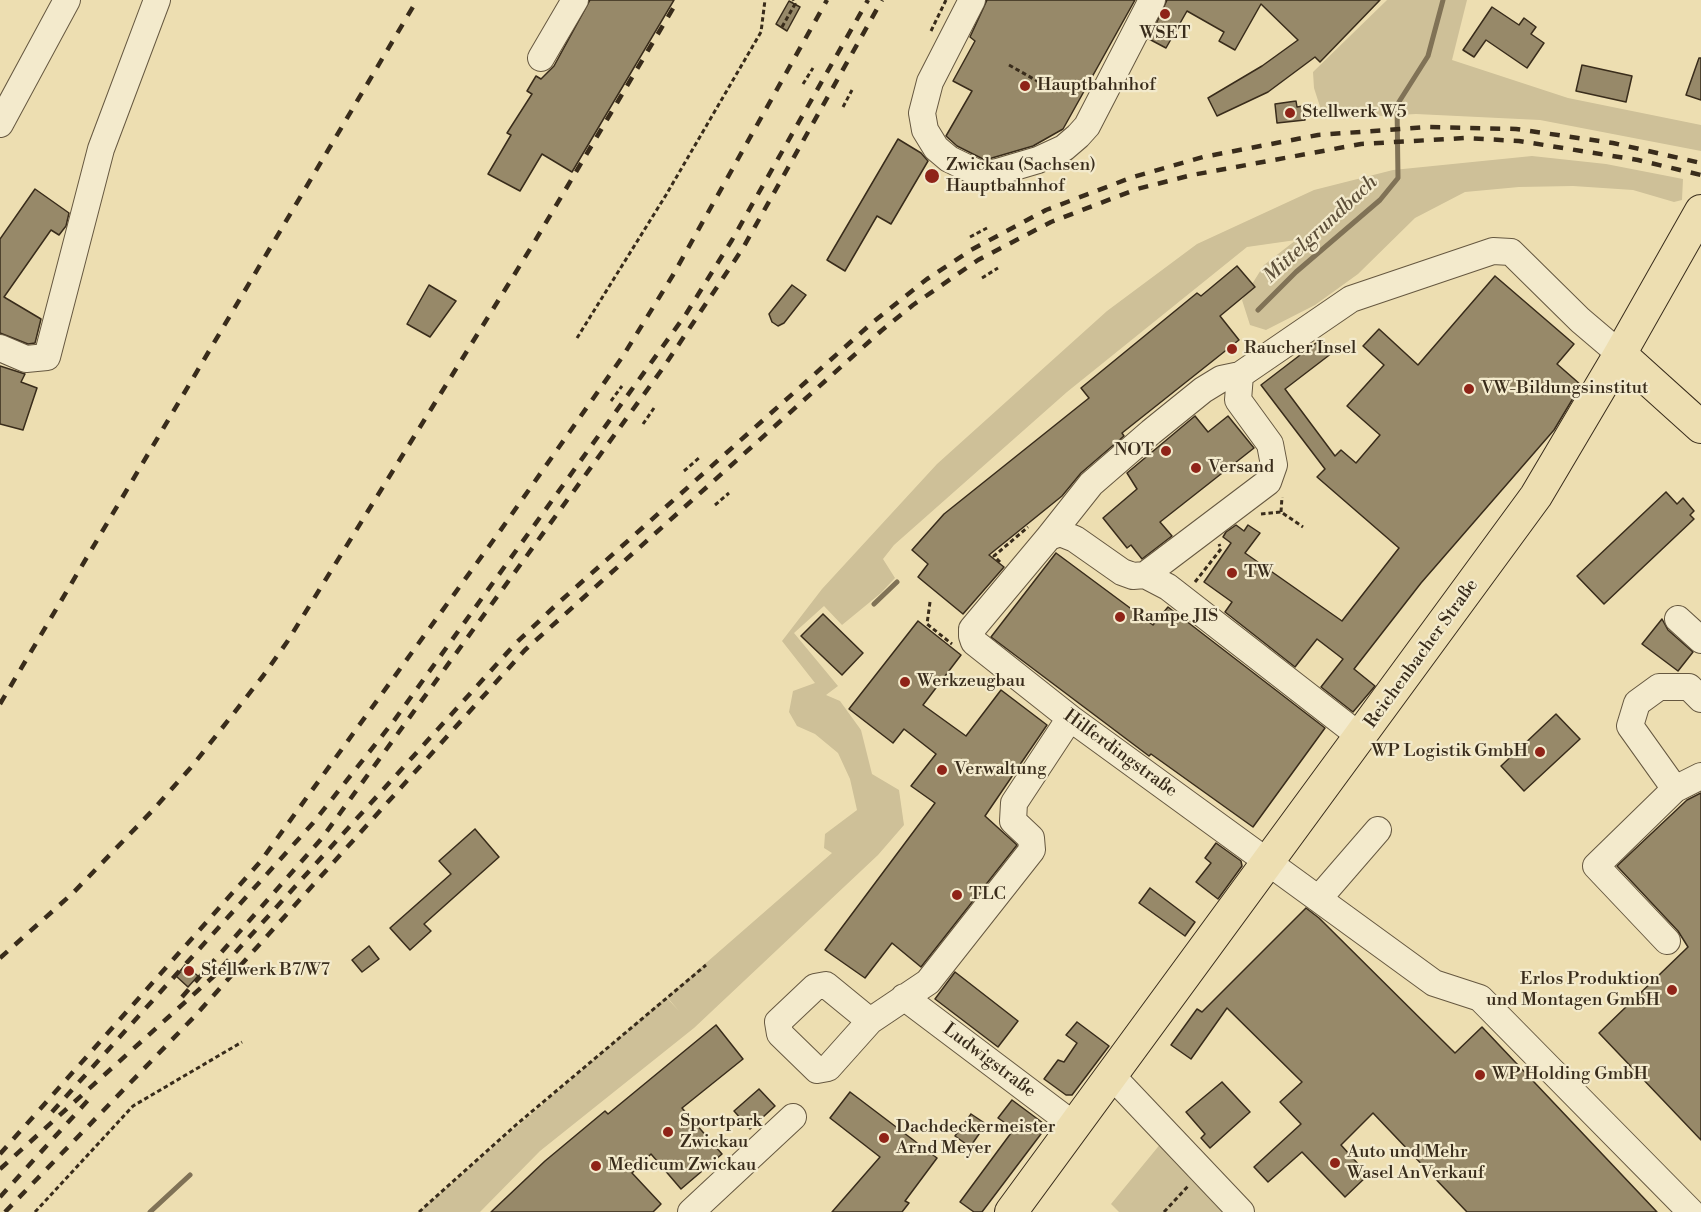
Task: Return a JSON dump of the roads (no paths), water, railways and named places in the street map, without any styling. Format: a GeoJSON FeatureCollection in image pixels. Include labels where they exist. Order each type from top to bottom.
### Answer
{"type":"FeatureCollection","features":[{"type":"Feature","properties":{"kind":"main road","name":"Reichenbacher Straße"},"geometry":{"type":"LineString","coordinates":[[1011,1212],[1536,496],[1701,211]]}},
{"type":"Feature","properties":{"kind":"main road"},"geometry":{"type":"LineString","coordinates":[[1620,354],[1701,427]]}},
{"type":"Feature","properties":{"kind":"street"},"geometry":{"type":"LineString","coordinates":[[0,124],[67,0]]}},
{"type":"Feature","properties":{"kind":"street"},"geometry":{"type":"LineString","coordinates":[[0,348],[26,359],[47,357],[101,149],[156,0]]}},
{"type":"Feature","properties":{"kind":"street"},"geometry":{"type":"LineString","coordinates":[[541,58],[575,0]]}},
{"type":"Feature","properties":{"kind":"street"},"geometry":{"type":"LineString","coordinates":[[972,0],[930,82],[922,113],[925,130],[936,148],[949,159],[984,176],[1038,160],[1064,148],[1078,136],[1087,126],[1152,0]]}},
{"type":"Feature","properties":{"kind":"street"},"geometry":{"type":"LineString","coordinates":[[1049,537],[1090,484],[1203,390],[1221,380],[1239,375],[1351,299],[1493,250],[1511,252],[1580,320],[1620,354]]}},
{"type":"Feature","properties":{"kind":"street"},"geometry":{"type":"LineString","coordinates":[[1145,575],[1268,482],[1274,465],[1270,444],[1238,400],[1239,375]]}},
{"type":"Feature","properties":{"kind":"street"},"geometry":{"type":"LineString","coordinates":[[1049,537],[1060,533],[1075,539],[1122,572],[1133,576],[1145,575],[1168,587],[1361,736]]}},
{"type":"Feature","properties":{"kind":"street","name":"Hilferdingstraße"},"geometry":{"type":"LineString","coordinates":[[1049,537],[972,630],[974,642],[1070,718],[1268,863],[1320,897],[1434,983],[1480,998],[1691,1212]]}},
{"type":"Feature","properties":{"kind":"street"},"geometry":{"type":"LineString","coordinates":[[1678,619],[1701,640]]}},
{"type":"Feature","properties":{"kind":"street"},"geometry":{"type":"LineString","coordinates":[[1675,789],[1630,726],[1637,703],[1659,687],[1689,687],[1701,699]]}},
{"type":"Feature","properties":{"kind":"street"},"geometry":{"type":"LineString","coordinates":[[870,1021],[928,982],[1032,850],[1031,838],[1013,820],[1014,802],[1070,718]]}},
{"type":"Feature","properties":{"kind":"street"},"geometry":{"type":"LineString","coordinates":[[1667,940],[1596,866],[1675,789],[1701,776]]}},
{"type":"Feature","properties":{"kind":"street"},"geometry":{"type":"LineString","coordinates":[[1320,897],[1378,830]]}},
{"type":"Feature","properties":{"kind":"street","name":"Ludwigstraße"},"geometry":{"type":"LineString","coordinates":[[904,997],[1075,1126]]}},
{"type":"Feature","properties":{"kind":"street"},"geometry":{"type":"LineString","coordinates":[[1112,1076],[1241,1212]]}},
{"type":"Feature","properties":{"kind":"street"},"geometry":{"type":"LineString","coordinates":[[691,1212],[793,1117]]}},
{"type":"Feature","properties":{"kind":"waterway","name":"Mittelgrundbach"},"geometry":{"type":"LineString","coordinates":[[1258,310],[1296,272],[1380,200],[1398,178],[1397,105],[1428,56],[1443,0]]}},
{"type":"Feature","properties":{"kind":"waterway","name":"Mittelgrundbach"},"geometry":{"type":"LineString","coordinates":[[874,604],[897,582]]}},
{"type":"Feature","properties":{"kind":"waterway","name":"Mittelgrundbach"},"geometry":{"type":"LineString","coordinates":[[150,1212],[190,1175]]}},
{"type":"Feature","properties":{"kind":"railway"},"geometry":{"type":"LineString","coordinates":[[0,704],[417,0]]}},
{"type":"Feature","properties":{"kind":"railway"},"geometry":{"type":"LineString","coordinates":[[0,958],[73,893],[153,810],[193,765],[263,676],[287,642],[532,246],[678,0]]}},
{"type":"Feature","properties":{"kind":"railway"},"geometry":{"type":"LineString","coordinates":[[0,1154],[260,862],[500,531],[623,356],[673,275],[827,0]]}},
{"type":"Feature","properties":{"kind":"railway"},"geometry":{"type":"LineString","coordinates":[[52,1112],[313,823],[393,722],[686,314],[732,240],[868,0]]}},
{"type":"Feature","properties":{"kind":"railway"},"geometry":{"type":"LineString","coordinates":[[182,997],[322,838],[663,368],[743,248],[882,0]]}},
{"type":"Feature","properties":{"kind":"railway"},"geometry":{"type":"LineString","coordinates":[[0,1169],[214,976],[516,643],[556,605],[873,322],[927,279],[971,250],[1046,210],[1133,177],[1203,157],[1318,135],[1427,127],[1516,129],[1613,143],[1701,163]]}},
{"type":"Feature","properties":{"kind":"railway"},"geometry":{"type":"LineString","coordinates":[[5,1212],[194,1017],[525,650],[881,331],[913,305],[978,260],[1051,222],[1137,189],[1192,175],[1361,144],[1465,138],[1519,141],[1638,160],[1701,175]]}},
{"type":"Feature","properties":{"kind":"railway"},"geometry":{"type":"LineString","coordinates":[[0,1197],[91,1097]]}},
{"type":"Feature","properties":{"kind":"place","name":"WSET"},"geometry":{"type":"Point","coordinates":[1165,14]}},
{"type":"Feature","properties":{"kind":"place","name":"Hauptbahnhof"},"geometry":{"type":"Point","coordinates":[1025,86]}},
{"type":"Feature","properties":{"kind":"place","name":"Stellwerk W5"},"geometry":{"type":"Point","coordinates":[1290,113]}},
{"type":"Feature","properties":{"kind":"place","name":"Zwickau (Sachsen) Hauptbahnhof"},"geometry":{"type":"Point","coordinates":[932,176]}},
{"type":"Feature","properties":{"kind":"place","name":"Raucher Insel"},"geometry":{"type":"Point","coordinates":[1232,349]}},
{"type":"Feature","properties":{"kind":"place","name":"VW-Bildungsinstitut"},"geometry":{"type":"Point","coordinates":[1469,389]}},
{"type":"Feature","properties":{"kind":"place","name":"NOT"},"geometry":{"type":"Point","coordinates":[1166,451]}},
{"type":"Feature","properties":{"kind":"place","name":"Versand"},"geometry":{"type":"Point","coordinates":[1196,468]}},
{"type":"Feature","properties":{"kind":"place","name":"TW"},"geometry":{"type":"Point","coordinates":[1232,573]}},
{"type":"Feature","properties":{"kind":"place","name":"Rampe JIS"},"geometry":{"type":"Point","coordinates":[1120,617]}},
{"type":"Feature","properties":{"kind":"place","name":"Werkzeugbau"},"geometry":{"type":"Point","coordinates":[905,682]}},
{"type":"Feature","properties":{"kind":"place","name":"WP Logistik GmbH"},"geometry":{"type":"Point","coordinates":[1540,752]}},
{"type":"Feature","properties":{"kind":"place","name":"Verwaltung"},"geometry":{"type":"Point","coordinates":[942,770]}},
{"type":"Feature","properties":{"kind":"place","name":"TLC"},"geometry":{"type":"Point","coordinates":[957,895]}},
{"type":"Feature","properties":{"kind":"place","name":"Stellwerk B7/W7"},"geometry":{"type":"Point","coordinates":[189,971]}},
{"type":"Feature","properties":{"kind":"place","name":"Erlos Produktion und Montagen GmbH"},"geometry":{"type":"Point","coordinates":[1672,990]}},
{"type":"Feature","properties":{"kind":"place","name":"WP Holding GmbH"},"geometry":{"type":"Point","coordinates":[1480,1075]}},
{"type":"Feature","properties":{"kind":"place","name":"Sportpark Zwickau"},"geometry":{"type":"Point","coordinates":[668,1132]}},
{"type":"Feature","properties":{"kind":"place","name":"Dachdeckermeister Arnd Meyer"},"geometry":{"type":"Point","coordinates":[884,1138]}},
{"type":"Feature","properties":{"kind":"place","name":"Auto und Mehr Wasel AnVerkauf"},"geometry":{"type":"Point","coordinates":[1335,1163]}},
{"type":"Feature","properties":{"kind":"place","name":"Medicum Zwickau"},"geometry":{"type":"Point","coordinates":[596,1166]}}]}
